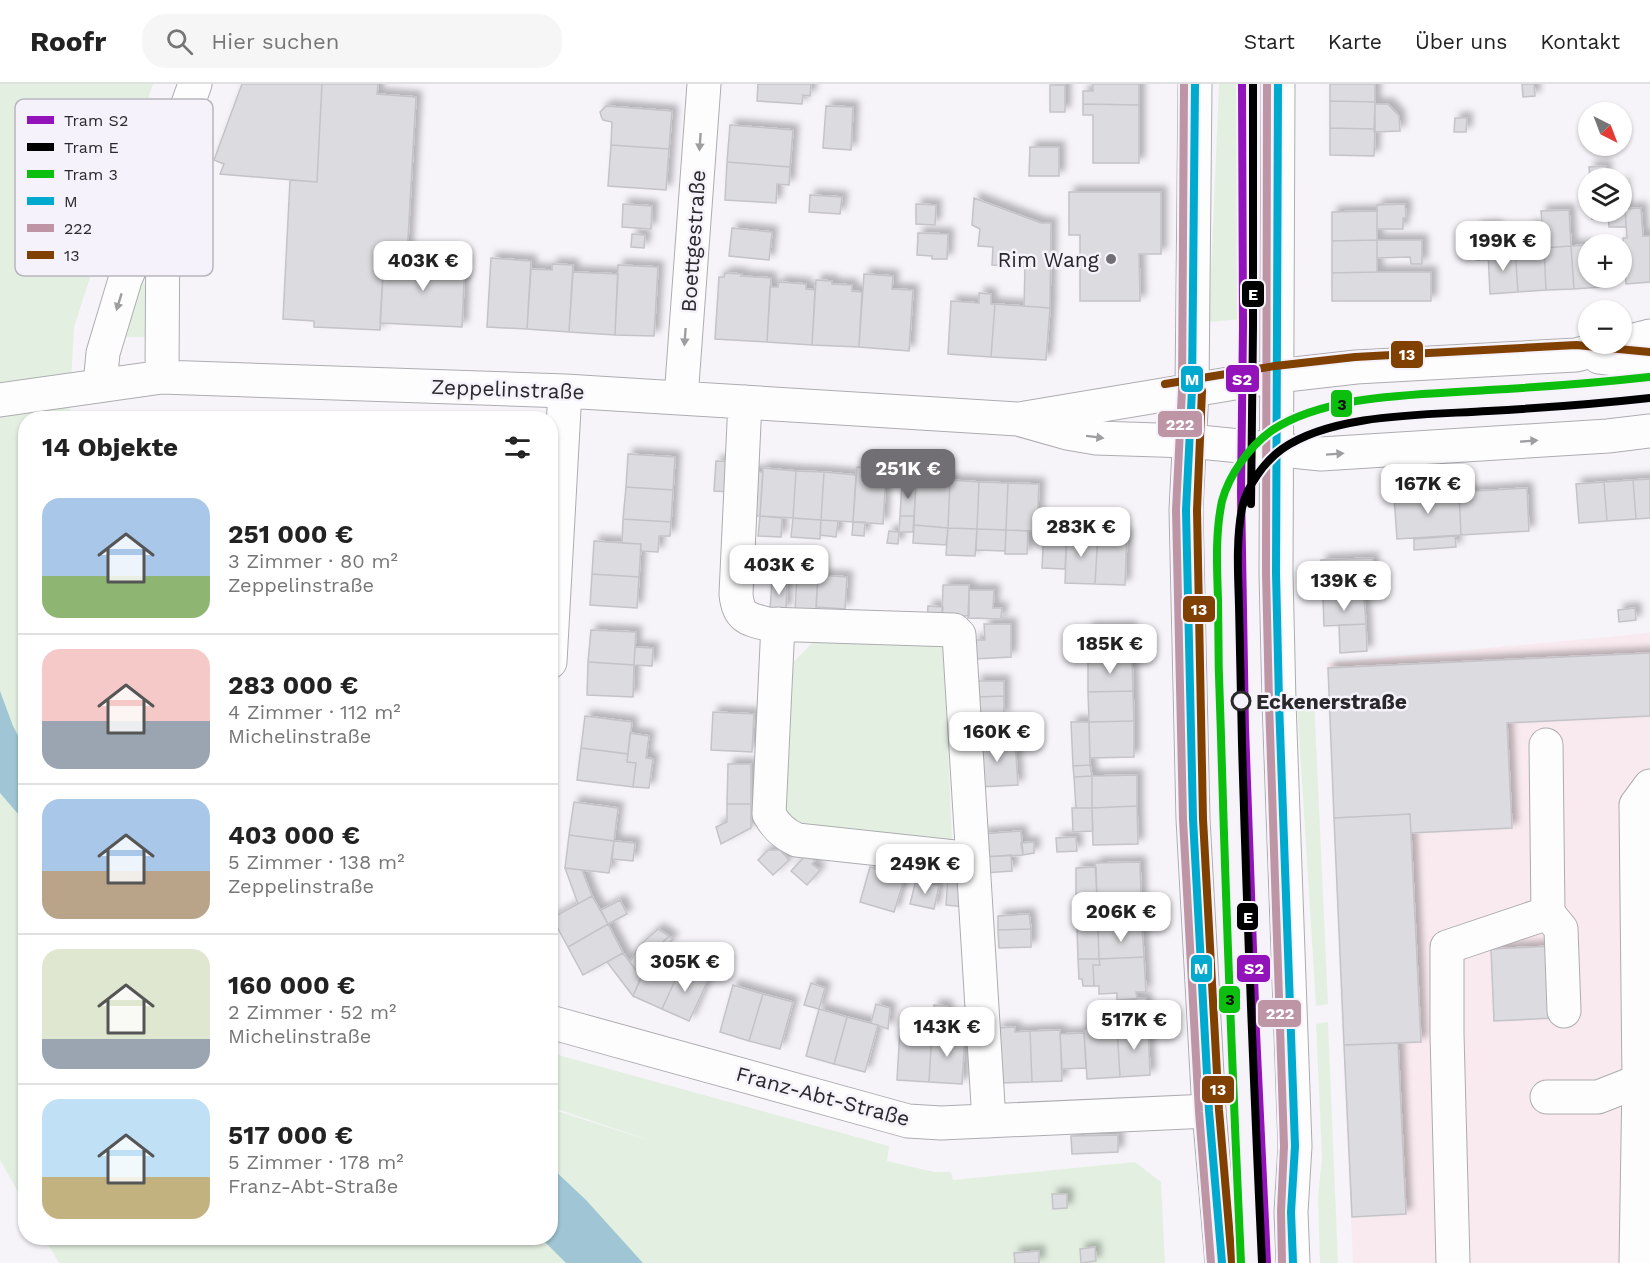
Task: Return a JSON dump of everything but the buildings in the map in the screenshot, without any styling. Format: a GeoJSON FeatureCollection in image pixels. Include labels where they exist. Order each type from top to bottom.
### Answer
{"type":"FeatureCollection","features":[{"type":"Feature","properties":{"kind":"street"},"geometry":{"type":"LineString","coordinates":[[190,99],[195,84]]}},
{"type":"Feature","properties":{"kind":"street","name":"Boettgestraße"},"geometry":{"type":"LineString","coordinates":[[681,398],[704,84]]}},
{"type":"Feature","properties":{"kind":"street"},"geometry":{"type":"LineString","coordinates":[[1195,84],[1192,390],[1186,510],[1193,819],[1209,1111],[1222,1263]]}},
{"type":"Feature","properties":{"kind":"street"},"geometry":{"type":"LineString","coordinates":[[1278,84],[1276,573],[1295,1146],[1291,1212],[1293,1263]]}},
{"type":"Feature","properties":{"kind":"street"},"geometry":{"type":"LineString","coordinates":[[100,385],[102,353],[127,276]]}},
{"type":"Feature","properties":{"kind":"street"},"geometry":{"type":"LineString","coordinates":[[162,377],[163,276]]}},
{"type":"Feature","properties":{"kind":"street"},"geometry":{"type":"LineString","coordinates":[[1576,355],[1650,336]]}},
{"type":"Feature","properties":{"kind":"street"},"geometry":{"type":"LineString","coordinates":[[1576,355],[1650,363]]}},
{"type":"Feature","properties":{"kind":"street","name":"Zeppelinstraße"},"geometry":{"type":"LineString","coordinates":[[1018,419],[1277,376],[1356,367],[1576,355]]}},
{"type":"Feature","properties":{"kind":"street","name":"Zeppelinstraße"},"geometry":{"type":"LineString","coordinates":[[0,400],[162,377],[565,391],[1018,419],[1067,433],[1096,438],[1189,441],[1321,454],[1650,431]]}},
{"type":"Feature","properties":{"kind":"street"},"geometry":{"type":"LineString","coordinates":[[558,517],[565,391]]}},
{"type":"Feature","properties":{"kind":"street"},"geometry":{"type":"LineString","coordinates":[[745,402],[736,594],[737,606],[742,614],[752,620],[767,624],[954,630],[959,635],[989,1121]]}},
{"type":"Feature","properties":{"kind":"street"},"geometry":{"type":"LineString","coordinates":[[778,624],[769,814],[777,826],[785,834],[797,840],[973,859]]}},
{"type":"Feature","properties":{"kind":"street"},"geometry":{"type":"LineString","coordinates":[[1546,745],[1548,913],[1561,929],[1564,1011]]}},
{"type":"Feature","properties":{"kind":"street"},"geometry":{"type":"LineString","coordinates":[[1636,1263],[1644,1081],[1636,805],[1650,786]]}},
{"type":"Feature","properties":{"kind":"street"},"geometry":{"type":"LineString","coordinates":[[1453,1263],[1447,947],[1548,913]]}},
{"type":"Feature","properties":{"kind":"street","name":"Franz-Abt-Straße"},"geometry":{"type":"LineString","coordinates":[[558,1024],[908,1121],[941,1123],[1209,1111]]}},
{"type":"Feature","properties":{"kind":"street"},"geometry":{"type":"LineString","coordinates":[[1546,1097],[1598,1097],[1644,1081]]}},
{"type":"Feature","properties":{"kind":"shaded area"},"geometry":{"type":"Polygon","coordinates":[[[1650,633],[1650,1263],[1353,1263],[1327,663],[1650,633]]]}},
{"type":"Feature","properties":{"kind":"green space"},"geometry":{"type":"Polygon","coordinates":[[[0,84],[153,84],[148,99],[15,99],[15,276],[91,276],[74,327],[69,411],[18,411],[18,1192],[0,1160],[0,84]]]}},
{"type":"Feature","properties":{"kind":"green space"},"geometry":{"type":"Polygon","coordinates":[[[1219,84],[1254,84],[1252,318],[1209,322],[1219,84]]]}},
{"type":"Feature","properties":{"kind":"green space"},"geometry":{"type":"Polygon","coordinates":[[[140,284],[147,285],[146,337],[119,337],[140,284]]]}},
{"type":"Feature","properties":{"kind":"green space"},"geometry":{"type":"Polygon","coordinates":[[[936,642],[944,648],[952,840],[948,845],[796,833],[777,806],[782,674],[812,643],[936,642]]]}},
{"type":"Feature","properties":{"kind":"green space"},"geometry":{"type":"Polygon","coordinates":[[[1314,698],[1328,1004],[1316,1006],[1297,702],[1314,698]]]}},
{"type":"Feature","properties":{"kind":"green space"},"geometry":{"type":"Polygon","coordinates":[[[1328,1022],[1338,1263],[1320,1263],[1318,1198],[1322,1157],[1316,1024],[1328,1022]]]}},
{"type":"Feature","properties":{"kind":"green space"},"geometry":{"type":"Polygon","coordinates":[[[558,1055],[889,1146],[887,1161],[934,1172],[951,1172],[953,1180],[1135,1162],[1161,1182],[1165,1263],[59,1263],[48,1245],[558,1245],[558,1111],[660,1144],[558,1109],[558,1055]]]}},
{"type":"Feature","properties":{"kind":"water"},"geometry":{"type":"Polygon","coordinates":[[[0,691],[18,736],[18,814],[0,793],[0,691]]]}},
{"type":"Feature","properties":{"kind":"water"},"geometry":{"type":"Polygon","coordinates":[[[558,1174],[586,1200],[643,1263],[566,1263],[548,1245],[558,1245],[558,1174]]]}},
{"type":"Feature","properties":{"kind":"tram line","name":"S2"},"geometry":{"type":"LineString","coordinates":[[1242,84],[1241,493],[1245,727],[1267,1263]]}},
{"type":"Feature","properties":{"kind":"tram line","name":"E"},"geometry":{"type":"LineString","coordinates":[[1251,504],[1253,84]]}},
{"type":"Feature","properties":{"kind":"tram line","name":"3"},"geometry":{"type":"LineString","coordinates":[[1241,1263],[1219,685],[1217,538],[1225,491],[1248,453],[1271,431],[1319,409],[1405,395],[1649,377]]}},
{"type":"Feature","properties":{"kind":"tram line","name":"E"},"geometry":{"type":"LineString","coordinates":[[1262,1262],[1246,874],[1238,569],[1240,520],[1248,491],[1275,454],[1303,437],[1327,428],[1409,415],[1549,407],[1650,398]]}},
{"type":"Feature","properties":{"kind":"transit line","name":"222"},"geometry":{"type":"LineString","coordinates":[[1184,84],[1182,390],[1176,510],[1183,819],[1199,1112],[1211,1263]]}},
{"type":"Feature","properties":{"kind":"transit line","name":"M"},"geometry":{"type":"LineString","coordinates":[[1195,84],[1192,390],[1186,510],[1193,819],[1209,1111],[1222,1263]]}},
{"type":"Feature","properties":{"kind":"transit line","name":"222"},"geometry":{"type":"LineString","coordinates":[[1267,84],[1266,573],[1284,1146],[1281,1211],[1282,1263]]}},
{"type":"Feature","properties":{"kind":"transit line","name":"M"},"geometry":{"type":"LineString","coordinates":[[1278,84],[1276,573],[1295,1146],[1291,1212],[1293,1263]]}},
{"type":"Feature","properties":{"kind":"transit line","name":"13"},"geometry":{"type":"LineString","coordinates":[[1165,384],[1275,366],[1355,357],[1576,345],[1650,352]]}},
{"type":"Feature","properties":{"kind":"transit line","name":"13"},"geometry":{"type":"LineString","coordinates":[[1202,391],[1197,510],[1203,819],[1219,1110],[1232,1262]]}},
{"type":"Feature","properties":{"kind":"place","name":"Rim Wang"},"geometry":{"type":"Point","coordinates":[1111,259]}},
{"type":"Feature","properties":{"kind":"place","name":"Eckenerstraße"},"geometry":{"type":"Point","coordinates":[1241,701]}}]}
